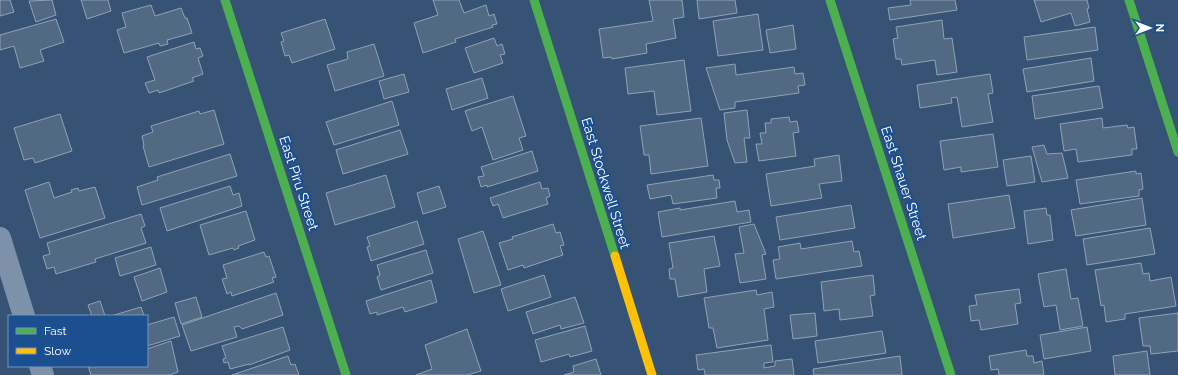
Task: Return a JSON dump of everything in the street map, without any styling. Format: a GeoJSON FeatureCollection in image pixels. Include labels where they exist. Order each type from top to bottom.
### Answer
{"type":"FeatureCollection","features":[{"type":"Feature","properties":{"kind":"street","name":"East Piru Street"},"geometry":{"type":"LineString","coordinates":[[225,0],[346,375]]}},
{"type":"Feature","properties":{"kind":"street","name":"East Stockwell Street"},"geometry":{"type":"LineString","coordinates":[[534,0],[652,375]]}},
{"type":"Feature","properties":{"kind":"street","name":"East Shauer Street"},"geometry":{"type":"LineString","coordinates":[[830,0],[951,375]]}},
{"type":"Feature","properties":{"kind":"street"},"geometry":{"type":"LineString","coordinates":[[1129,0],[1178,152]]}},
{"type":"Feature","properties":{"kind":"street"},"geometry":{"type":"LineString","coordinates":[[0,238],[24,315]]}},
{"type":"Feature","properties":{"kind":"building"},"geometry":{"type":"Polygon","coordinates":[[[0,0],[10,0],[14,12],[0,16],[0,0]]]}},
{"type":"Feature","properties":{"kind":"building"},"geometry":{"type":"Polygon","coordinates":[[[52,0],[56,15],[36,22],[29,1],[52,0]]]}},
{"type":"Feature","properties":{"kind":"building"},"geometry":{"type":"Polygon","coordinates":[[[81,0],[108,0],[111,11],[87,19],[81,0]]]}},
{"type":"Feature","properties":{"kind":"building"},"geometry":{"type":"Polygon","coordinates":[[[433,0],[459,0],[464,13],[486,5],[489,16],[494,14],[497,24],[492,25],[493,27],[455,39],[456,42],[423,53],[414,23],[438,15],[433,0]]]}},
{"type":"Feature","properties":{"kind":"building"},"geometry":{"type":"Polygon","coordinates":[[[649,0],[682,0],[684,17],[673,19],[676,38],[646,44],[647,53],[612,59],[611,57],[603,58],[599,29],[653,21],[649,0]]]}},
{"type":"Feature","properties":{"kind":"building"},"geometry":{"type":"Polygon","coordinates":[[[697,0],[735,0],[737,13],[699,19],[697,0]]]}},
{"type":"Feature","properties":{"kind":"building"},"geometry":{"type":"Polygon","coordinates":[[[910,0],[955,0],[957,10],[890,20],[888,8],[911,5],[910,0]]]}},
{"type":"Feature","properties":{"kind":"building"},"geometry":{"type":"Polygon","coordinates":[[[1034,0],[1087,0],[1089,8],[1087,9],[1090,22],[1075,26],[1071,13],[1041,22],[1034,0]]]}},
{"type":"Feature","properties":{"kind":"building"},"geometry":{"type":"Polygon","coordinates":[[[151,5],[155,16],[181,8],[185,18],[187,18],[192,33],[167,40],[168,44],[160,46],[159,43],[124,53],[117,30],[126,27],[122,13],[151,5]]]}},
{"type":"Feature","properties":{"kind":"building"},"geometry":{"type":"Polygon","coordinates":[[[758,14],[763,50],[718,56],[713,21],[758,14]]]}},
{"type":"Feature","properties":{"kind":"building"},"geometry":{"type":"Polygon","coordinates":[[[56,19],[64,42],[40,50],[44,61],[20,68],[14,46],[0,50],[0,35],[56,19]]]}},
{"type":"Feature","properties":{"kind":"building"},"geometry":{"type":"Polygon","coordinates":[[[325,19],[335,49],[292,63],[289,55],[285,56],[281,42],[284,41],[281,33],[325,19]]]}},
{"type":"Feature","properties":{"kind":"building"},"geometry":{"type":"Polygon","coordinates":[[[942,20],[944,39],[952,38],[957,72],[937,75],[935,60],[902,65],[901,59],[896,59],[893,39],[898,38],[896,27],[942,20]]]}},
{"type":"Feature","properties":{"kind":"building"},"geometry":{"type":"Polygon","coordinates":[[[793,25],[796,49],[770,53],[766,30],[793,25]]]}},
{"type":"Feature","properties":{"kind":"building"},"geometry":{"type":"Polygon","coordinates":[[[1095,27],[1098,50],[1027,60],[1024,37],[1095,27]]]}},
{"type":"Feature","properties":{"kind":"building"},"geometry":{"type":"Polygon","coordinates":[[[494,38],[497,46],[502,44],[505,54],[500,55],[503,63],[474,73],[465,48],[494,38]]]}},
{"type":"Feature","properties":{"kind":"building"},"geometry":{"type":"Polygon","coordinates":[[[194,42],[196,49],[200,48],[203,56],[198,58],[203,74],[192,78],[194,81],[159,93],[158,90],[149,93],[145,83],[155,80],[147,57],[194,42]]]}},
{"type":"Feature","properties":{"kind":"building"},"geometry":{"type":"Polygon","coordinates":[[[374,44],[384,76],[335,91],[327,65],[348,59],[347,52],[374,44]]]}},
{"type":"Feature","properties":{"kind":"building"},"geometry":{"type":"Polygon","coordinates":[[[1091,58],[1094,81],[1027,92],[1023,69],[1091,58]]]}},
{"type":"Feature","properties":{"kind":"building"},"geometry":{"type":"Polygon","coordinates":[[[684,60],[691,111],[657,115],[654,91],[628,94],[625,68],[684,60]]]}},
{"type":"Feature","properties":{"kind":"building"},"geometry":{"type":"Polygon","coordinates":[[[735,64],[736,75],[794,67],[795,74],[803,73],[805,85],[798,86],[799,93],[735,102],[735,108],[720,110],[706,68],[735,64]]]}},
{"type":"Feature","properties":{"kind":"building"},"geometry":{"type":"Polygon","coordinates":[[[404,74],[409,92],[384,99],[379,81],[404,74]]]}},
{"type":"Feature","properties":{"kind":"building"},"geometry":{"type":"Polygon","coordinates":[[[990,74],[993,93],[988,94],[993,122],[962,127],[957,97],[951,98],[952,103],[920,108],[917,85],[990,74]]]}},
{"type":"Feature","properties":{"kind":"building"},"geometry":{"type":"Polygon","coordinates":[[[482,78],[488,98],[452,110],[446,89],[482,78]]]}},
{"type":"Feature","properties":{"kind":"building"},"geometry":{"type":"Polygon","coordinates":[[[1099,86],[1103,108],[1035,119],[1032,96],[1099,86]]]}},
{"type":"Feature","properties":{"kind":"building"},"geometry":{"type":"Polygon","coordinates":[[[513,96],[526,136],[519,138],[523,150],[493,160],[482,127],[472,131],[465,111],[513,96]]]}},
{"type":"Feature","properties":{"kind":"building"},"geometry":{"type":"Polygon","coordinates":[[[392,101],[399,125],[334,145],[326,122],[392,101]]]}},
{"type":"Feature","properties":{"kind":"building"},"geometry":{"type":"Polygon","coordinates":[[[214,110],[224,144],[149,167],[143,146],[142,136],[153,132],[151,126],[199,111],[200,114],[214,110]]]}},
{"type":"Feature","properties":{"kind":"building"},"geometry":{"type":"Polygon","coordinates":[[[747,110],[750,138],[744,138],[747,162],[735,163],[727,140],[724,113],[747,110]]]}},
{"type":"Feature","properties":{"kind":"building"},"geometry":{"type":"Polygon","coordinates":[[[60,114],[72,151],[35,163],[33,158],[24,160],[14,128],[60,114]]]}},
{"type":"Feature","properties":{"kind":"building"},"geometry":{"type":"Polygon","coordinates":[[[789,117],[790,122],[797,121],[799,132],[793,133],[796,156],[759,161],[756,144],[762,144],[760,133],[766,133],[765,123],[771,123],[771,119],[789,117]]]}},
{"type":"Feature","properties":{"kind":"building"},"geometry":{"type":"Polygon","coordinates":[[[701,118],[708,166],[651,174],[649,155],[644,155],[640,126],[701,118]]]}},
{"type":"Feature","properties":{"kind":"building"},"geometry":{"type":"Polygon","coordinates":[[[1102,118],[1103,128],[1127,125],[1128,128],[1134,127],[1137,149],[1132,149],[1132,155],[1078,162],[1076,149],[1064,151],[1060,124],[1102,118]]]}},
{"type":"Feature","properties":{"kind":"building"},"geometry":{"type":"Polygon","coordinates":[[[400,130],[408,154],[343,174],[336,150],[400,130]]]}},
{"type":"Feature","properties":{"kind":"building"},"geometry":{"type":"Polygon","coordinates":[[[993,134],[998,167],[961,172],[961,167],[944,170],[940,141],[993,134]]]}},
{"type":"Feature","properties":{"kind":"building"},"geometry":{"type":"Polygon","coordinates":[[[1044,145],[1047,154],[1062,153],[1068,178],[1042,182],[1032,147],[1044,145]]]}},
{"type":"Feature","properties":{"kind":"building"},"geometry":{"type":"Polygon","coordinates":[[[532,151],[538,171],[487,187],[487,185],[481,187],[478,177],[484,176],[481,167],[532,151]]]}},
{"type":"Feature","properties":{"kind":"building"},"geometry":{"type":"Polygon","coordinates":[[[230,154],[237,176],[142,205],[137,187],[158,180],[157,177],[230,154]]]}},
{"type":"Feature","properties":{"kind":"building"},"geometry":{"type":"Polygon","coordinates":[[[839,155],[842,181],[819,184],[822,198],[771,206],[766,174],[815,166],[814,159],[839,155]]]}},
{"type":"Feature","properties":{"kind":"building"},"geometry":{"type":"Polygon","coordinates":[[[1031,156],[1035,182],[1007,186],[1003,160],[1031,156]]]}},
{"type":"Feature","properties":{"kind":"building"},"geometry":{"type":"Polygon","coordinates":[[[1136,171],[1136,174],[1141,173],[1143,189],[1139,190],[1139,196],[1080,204],[1076,180],[1136,171]]]}},
{"type":"Feature","properties":{"kind":"building"},"geometry":{"type":"Polygon","coordinates":[[[386,175],[395,207],[335,225],[326,193],[386,175]]]}},
{"type":"Feature","properties":{"kind":"building"},"geometry":{"type":"Polygon","coordinates":[[[713,175],[714,180],[719,180],[720,188],[716,188],[717,198],[673,204],[671,195],[650,199],[647,185],[713,175]]]}},
{"type":"Feature","properties":{"kind":"building"},"geometry":{"type":"Polygon","coordinates":[[[49,182],[54,198],[72,192],[71,190],[78,188],[79,191],[95,187],[105,218],[40,238],[25,190],[49,182]]]}},
{"type":"Feature","properties":{"kind":"building"},"geometry":{"type":"Polygon","coordinates":[[[540,182],[542,189],[548,188],[550,196],[546,198],[548,204],[503,218],[498,204],[493,206],[490,198],[540,182]]]}},
{"type":"Feature","properties":{"kind":"building"},"geometry":{"type":"Polygon","coordinates":[[[230,186],[233,195],[239,193],[242,206],[167,231],[160,208],[230,186]]]}},
{"type":"Feature","properties":{"kind":"building"},"geometry":{"type":"Polygon","coordinates":[[[439,186],[446,207],[423,214],[417,193],[439,186]]]}},
{"type":"Feature","properties":{"kind":"building"},"geometry":{"type":"Polygon","coordinates":[[[1009,195],[1015,228],[953,238],[948,204],[1009,195]]]}},
{"type":"Feature","properties":{"kind":"building"},"geometry":{"type":"Polygon","coordinates":[[[1142,198],[1146,225],[1076,236],[1071,210],[1142,198]]]}},
{"type":"Feature","properties":{"kind":"building"},"geometry":{"type":"Polygon","coordinates":[[[735,201],[737,212],[749,210],[751,222],[662,237],[658,212],[735,201]]]}},
{"type":"Feature","properties":{"kind":"building"},"geometry":{"type":"Polygon","coordinates":[[[851,205],[855,228],[780,240],[776,217],[851,205]]]}},
{"type":"Feature","properties":{"kind":"building"},"geometry":{"type":"Polygon","coordinates":[[[1046,208],[1047,215],[1050,215],[1053,240],[1028,244],[1024,211],[1046,208]]]}},
{"type":"Feature","properties":{"kind":"building"},"geometry":{"type":"Polygon","coordinates":[[[246,211],[255,240],[238,246],[239,248],[234,250],[233,248],[209,255],[200,225],[246,211]]]}},
{"type":"Feature","properties":{"kind":"building"},"geometry":{"type":"Polygon","coordinates":[[[141,214],[145,226],[141,228],[146,243],[95,259],[96,262],[56,274],[54,267],[47,269],[43,256],[50,254],[47,243],[141,214]]]}},
{"type":"Feature","properties":{"kind":"building"},"geometry":{"type":"Polygon","coordinates":[[[417,221],[424,244],[371,261],[367,247],[370,246],[367,237],[417,221]]]}},
{"type":"Feature","properties":{"kind":"building"},"geometry":{"type":"Polygon","coordinates":[[[553,224],[556,233],[560,232],[564,245],[560,246],[563,255],[524,268],[523,265],[508,270],[499,243],[513,239],[512,237],[553,224]]]}},
{"type":"Feature","properties":{"kind":"building"},"geometry":{"type":"Polygon","coordinates":[[[754,224],[766,254],[762,255],[766,279],[740,283],[735,254],[744,253],[739,227],[754,224]]]}},
{"type":"Feature","properties":{"kind":"building"},"geometry":{"type":"Polygon","coordinates":[[[1150,228],[1155,254],[1087,265],[1083,239],[1150,228]]]}},
{"type":"Feature","properties":{"kind":"building"},"geometry":{"type":"Polygon","coordinates":[[[483,231],[501,285],[474,293],[458,239],[483,231]]]}},
{"type":"Feature","properties":{"kind":"building"},"geometry":{"type":"Polygon","coordinates":[[[714,236],[720,266],[704,269],[707,292],[678,297],[675,279],[670,279],[669,269],[673,268],[669,243],[714,236]]]}},
{"type":"Feature","properties":{"kind":"building"},"geometry":{"type":"Polygon","coordinates":[[[852,241],[854,252],[859,251],[862,266],[776,279],[773,260],[780,259],[778,247],[800,243],[801,249],[852,241]]]}},
{"type":"Feature","properties":{"kind":"building"},"geometry":{"type":"Polygon","coordinates":[[[151,247],[156,265],[120,276],[115,258],[151,247]]]}},
{"type":"Feature","properties":{"kind":"building"},"geometry":{"type":"Polygon","coordinates":[[[426,250],[433,273],[381,290],[377,277],[380,275],[377,265],[426,250]]]}},
{"type":"Feature","properties":{"kind":"building"},"geometry":{"type":"Polygon","coordinates":[[[264,252],[266,257],[269,256],[276,277],[272,278],[274,282],[232,296],[231,292],[227,294],[222,279],[227,278],[223,265],[264,252]]]}},
{"type":"Feature","properties":{"kind":"building"},"geometry":{"type":"Polygon","coordinates":[[[1141,263],[1143,274],[1149,273],[1150,281],[1171,277],[1176,306],[1125,314],[1125,319],[1106,322],[1104,305],[1101,306],[1095,270],[1141,263]]]}},
{"type":"Feature","properties":{"kind":"building"},"geometry":{"type":"Polygon","coordinates":[[[160,268],[167,292],[142,301],[134,277],[160,268]]]}},
{"type":"Feature","properties":{"kind":"building"},"geometry":{"type":"Polygon","coordinates":[[[1066,269],[1071,299],[1078,298],[1083,326],[1060,330],[1056,305],[1044,307],[1038,274],[1066,269]]]}},
{"type":"Feature","properties":{"kind":"building"},"geometry":{"type":"Polygon","coordinates":[[[544,275],[551,297],[508,311],[501,289],[544,275]]]}},
{"type":"Feature","properties":{"kind":"building"},"geometry":{"type":"Polygon","coordinates":[[[873,275],[875,295],[870,296],[873,316],[840,320],[839,309],[824,311],[821,282],[873,275]]]}},
{"type":"Feature","properties":{"kind":"building"},"geometry":{"type":"Polygon","coordinates":[[[431,280],[437,302],[405,312],[403,307],[377,315],[377,312],[370,314],[366,301],[431,280]]]}},
{"type":"Feature","properties":{"kind":"building"},"geometry":{"type":"Polygon","coordinates":[[[1019,289],[1021,303],[1015,304],[1018,324],[981,330],[979,320],[971,321],[969,306],[977,305],[975,295],[1019,289]]]}},
{"type":"Feature","properties":{"kind":"building"},"geometry":{"type":"Polygon","coordinates":[[[756,290],[757,295],[772,292],[774,307],[764,309],[768,340],[717,348],[713,328],[709,328],[704,298],[756,290]]]}},
{"type":"Feature","properties":{"kind":"building"},"geometry":{"type":"Polygon","coordinates":[[[276,293],[283,315],[242,329],[239,326],[234,327],[237,337],[191,351],[182,325],[276,293]]]}},
{"type":"Feature","properties":{"kind":"building"},"geometry":{"type":"Polygon","coordinates":[[[196,297],[202,317],[181,324],[175,303],[196,297]]]}},
{"type":"Feature","properties":{"kind":"building"},"geometry":{"type":"Polygon","coordinates":[[[575,297],[584,323],[561,329],[560,325],[533,334],[526,312],[575,297]]]}},
{"type":"Feature","properties":{"kind":"building"},"geometry":{"type":"Polygon","coordinates":[[[100,301],[105,315],[92,315],[88,305],[100,301]]]}},
{"type":"Feature","properties":{"kind":"building"},"geometry":{"type":"Polygon","coordinates":[[[141,307],[144,315],[114,315],[141,307]]]}},
{"type":"Feature","properties":{"kind":"building"},"geometry":{"type":"Polygon","coordinates":[[[815,313],[817,336],[793,339],[790,315],[815,313]]]}},
{"type":"Feature","properties":{"kind":"building"},"geometry":{"type":"Polygon","coordinates":[[[1178,313],[1178,351],[1151,354],[1150,346],[1143,346],[1139,318],[1178,313]]]}},
{"type":"Feature","properties":{"kind":"building"},"geometry":{"type":"Polygon","coordinates":[[[174,317],[180,336],[148,346],[148,325],[174,317]]]}},
{"type":"Feature","properties":{"kind":"building"},"geometry":{"type":"Polygon","coordinates":[[[585,326],[592,351],[570,357],[569,354],[541,362],[535,340],[585,326]]]}},
{"type":"Feature","properties":{"kind":"building"},"geometry":{"type":"Polygon","coordinates":[[[283,327],[290,350],[249,365],[230,369],[228,362],[224,363],[223,359],[226,358],[222,346],[283,327]]]}},
{"type":"Feature","properties":{"kind":"building"},"geometry":{"type":"Polygon","coordinates":[[[1087,327],[1091,351],[1044,359],[1040,335],[1087,327]]]}},
{"type":"Feature","properties":{"kind":"building"},"geometry":{"type":"Polygon","coordinates":[[[467,329],[481,371],[467,375],[416,375],[432,369],[425,345],[467,329]]]}},
{"type":"Feature","properties":{"kind":"building"},"geometry":{"type":"Polygon","coordinates":[[[882,331],[886,353],[818,363],[815,341],[882,331]]]}},
{"type":"Feature","properties":{"kind":"building"},"geometry":{"type":"Polygon","coordinates":[[[171,341],[178,372],[170,375],[91,375],[88,367],[148,367],[148,349],[171,341]]]}},
{"type":"Feature","properties":{"kind":"building"},"geometry":{"type":"Polygon","coordinates":[[[771,345],[773,362],[764,363],[764,368],[775,366],[775,361],[792,359],[794,375],[705,375],[704,369],[698,370],[696,355],[771,345]]]}},
{"type":"Feature","properties":{"kind":"building"},"geometry":{"type":"Polygon","coordinates":[[[1026,350],[1027,356],[1033,356],[1034,363],[1042,361],[1044,375],[999,375],[998,369],[991,370],[989,356],[1026,350]]]}},
{"type":"Feature","properties":{"kind":"building"},"geometry":{"type":"Polygon","coordinates":[[[1147,351],[1150,375],[1115,375],[1113,356],[1147,351]]]}},
{"type":"Feature","properties":{"kind":"building"},"geometry":{"type":"Polygon","coordinates":[[[288,356],[291,365],[295,364],[299,375],[232,375],[288,356]]]}},
{"type":"Feature","properties":{"kind":"building"},"geometry":{"type":"Polygon","coordinates":[[[900,356],[902,375],[814,375],[813,369],[900,356]]]}},
{"type":"Feature","properties":{"kind":"building"},"geometry":{"type":"Polygon","coordinates":[[[596,359],[601,375],[564,375],[574,372],[573,366],[596,359]]]}},
{"type":"Feature","properties":{"kind":"traffic: fast"},"geometry":{"type":"LineString","coordinates":[[225,0],[346,375]]}},
{"type":"Feature","properties":{"kind":"traffic: fast"},"geometry":{"type":"LineString","coordinates":[[534,0],[615,256]]}},
{"type":"Feature","properties":{"kind":"traffic: fast"},"geometry":{"type":"LineString","coordinates":[[830,0],[951,375]]}},
{"type":"Feature","properties":{"kind":"traffic: fast"},"geometry":{"type":"LineString","coordinates":[[1129,0],[1178,152]]}},
{"type":"Feature","properties":{"kind":"traffic: slow"},"geometry":{"type":"LineString","coordinates":[[615,256],[652,375]]}}]}
